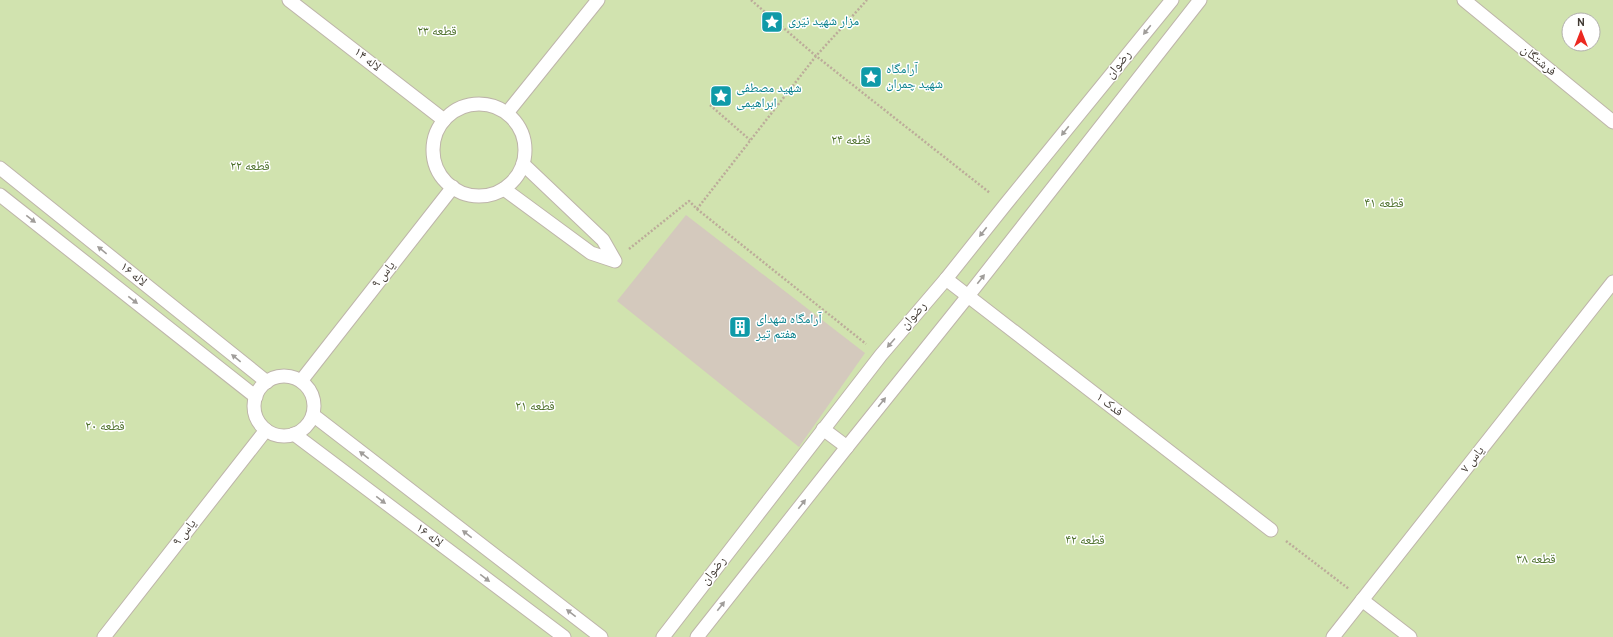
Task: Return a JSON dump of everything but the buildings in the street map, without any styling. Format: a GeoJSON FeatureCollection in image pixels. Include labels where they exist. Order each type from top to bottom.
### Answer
{"type":"FeatureCollection","features":[{"type":"Feature","properties":{"kind":"lane","name":"لاله ۱۴"},"geometry":{"type":"LineString","coordinates":[[289,0],[444,120]]}},
{"type":"Feature","properties":{"kind":"lane"},"geometry":{"type":"LineString","coordinates":[[507,113],[598,0]]}},
{"type":"Feature","properties":{"kind":"lane","name":"رضوان"},"geometry":{"type":"LineString","coordinates":[[663,637],[881,355],[946,279],[1004,205],[1172,0]]}},
{"type":"Feature","properties":{"kind":"lane","name":"رضوان"},"geometry":{"type":"LineString","coordinates":[[697,637],[968,296],[1200,0]]}},
{"type":"Feature","properties":{"kind":"lane","name":"فرشتگان"},"geometry":{"type":"LineString","coordinates":[[1464,0],[1613,122]]}},
{"type":"Feature","properties":{"kind":"lane"},"geometry":{"type":"LineString","coordinates":[[481,104],[494,107],[507,113],[517,123],[523,136],[526,150],[523,164],[516,178],[504,189],[492,194],[478,196],[453,188],[442,176],[435,163],[434,148],[436,133],[444,120],[454,111],[467,105],[481,104]]}},
{"type":"Feature","properties":{"kind":"lane"},"geometry":{"type":"LineString","coordinates":[[523,164],[603,240],[614,260]]}},
{"type":"Feature","properties":{"kind":"lane","name":"لاله ۱۶"},"geometry":{"type":"LineString","coordinates":[[0,168],[267,382]]}},
{"type":"Feature","properties":{"kind":"lane","name":"یاس ۹"},"geometry":{"type":"LineString","coordinates":[[301,381],[453,188]]}},
{"type":"Feature","properties":{"kind":"lane"},"geometry":{"type":"LineString","coordinates":[[504,189],[591,253],[614,260]]}},
{"type":"Feature","properties":{"kind":"lane","name":"لاله ۱۶"},"geometry":{"type":"LineString","coordinates":[[0,195],[256,397]]}},
{"type":"Feature","properties":{"kind":"lane","name":"فدک ۱"},"geometry":{"type":"LineString","coordinates":[[946,279],[1271,530]]}},
{"type":"Feature","properties":{"kind":"lane","name":"یاس ۷"},"geometry":{"type":"LineString","coordinates":[[1333,637],[1613,282]]}},
{"type":"Feature","properties":{"kind":"lane"},"geometry":{"type":"LineString","coordinates":[[284,376],[301,381],[308,388],[314,405],[313,415],[309,423],[302,430],[294,434],[279,435],[266,430],[256,415],[254,406],[260,388],[275,378],[284,376]]}},
{"type":"Feature","properties":{"kind":"lane"},"geometry":{"type":"LineString","coordinates":[[313,415],[601,637]]}},
{"type":"Feature","properties":{"kind":"lane"},"geometry":{"type":"LineString","coordinates":[[824,429],[847,447]]}},
{"type":"Feature","properties":{"kind":"lane","name":"یاس ۹"},"geometry":{"type":"LineString","coordinates":[[104,637],[266,430]]}},
{"type":"Feature","properties":{"kind":"lane","name":"لاله ۱۶"},"geometry":{"type":"LineString","coordinates":[[294,434],[564,637]]}},
{"type":"Feature","properties":{"kind":"lane"},"geometry":{"type":"LineString","coordinates":[[1362,600],[1410,637]]}},
{"type":"Feature","properties":{"kind":"path"},"geometry":{"type":"LineString","coordinates":[[751,0],[816,56],[1004,205]]}},
{"type":"Feature","properties":{"kind":"path"},"geometry":{"type":"LineString","coordinates":[[697,210],[816,56],[867,0]]}},
{"type":"Feature","properties":{"kind":"path"},"geometry":{"type":"LineString","coordinates":[[710,105],[750,140]]}},
{"type":"Feature","properties":{"kind":"path"},"geometry":{"type":"LineString","coordinates":[[614,260],[689,201],[697,210],[881,355]]}},
{"type":"Feature","properties":{"kind":"path"},"geometry":{"type":"LineString","coordinates":[[1271,530],[1362,600]]}},
{"type":"Feature","properties":{"kind":"green space"},"geometry":{"type":"Polygon","coordinates":[[[0,0],[1613,0],[1613,637],[0,637],[0,0]]]}},
{"type":"Feature","properties":{"kind":"place","name":"مزار شهید نیّری"},"geometry":{"type":"Point","coordinates":[772,22]}},
{"type":"Feature","properties":{"kind":"place","name":"آرامگاه شهید چمران"},"geometry":{"type":"Point","coordinates":[871,77]}},
{"type":"Feature","properties":{"kind":"place","name":"شهید مصطفی ابراهیمی"},"geometry":{"type":"Point","coordinates":[721,96]}},
{"type":"Feature","properties":{"kind":"place","name":"آرامگاه شهدای هفتم تیر"},"geometry":{"type":"Point","coordinates":[740,327]}},
{"type":"Feature","properties":{"kind":"park label","name":"قطعه ۲۳"},"geometry":{"type":"Point","coordinates":[437,32]}},
{"type":"Feature","properties":{"kind":"park label","name":"قطعه ۲۴"},"geometry":{"type":"Point","coordinates":[851,141]}},
{"type":"Feature","properties":{"kind":"park label","name":"قطعه ۲۲"},"geometry":{"type":"Point","coordinates":[250,167]}},
{"type":"Feature","properties":{"kind":"park label","name":"قطعه ۴۱"},"geometry":{"type":"Point","coordinates":[1384,204]}},
{"type":"Feature","properties":{"kind":"park label","name":"قطعه ۲۱"},"geometry":{"type":"Point","coordinates":[535,407]}},
{"type":"Feature","properties":{"kind":"park label","name":"قطعه ۲۰"},"geometry":{"type":"Point","coordinates":[105,427]}},
{"type":"Feature","properties":{"kind":"park label","name":"قطعه ۴۲"},"geometry":{"type":"Point","coordinates":[1085,541]}},
{"type":"Feature","properties":{"kind":"park label","name":"قطعه ۳۸"},"geometry":{"type":"Point","coordinates":[1536,560]}}]}
